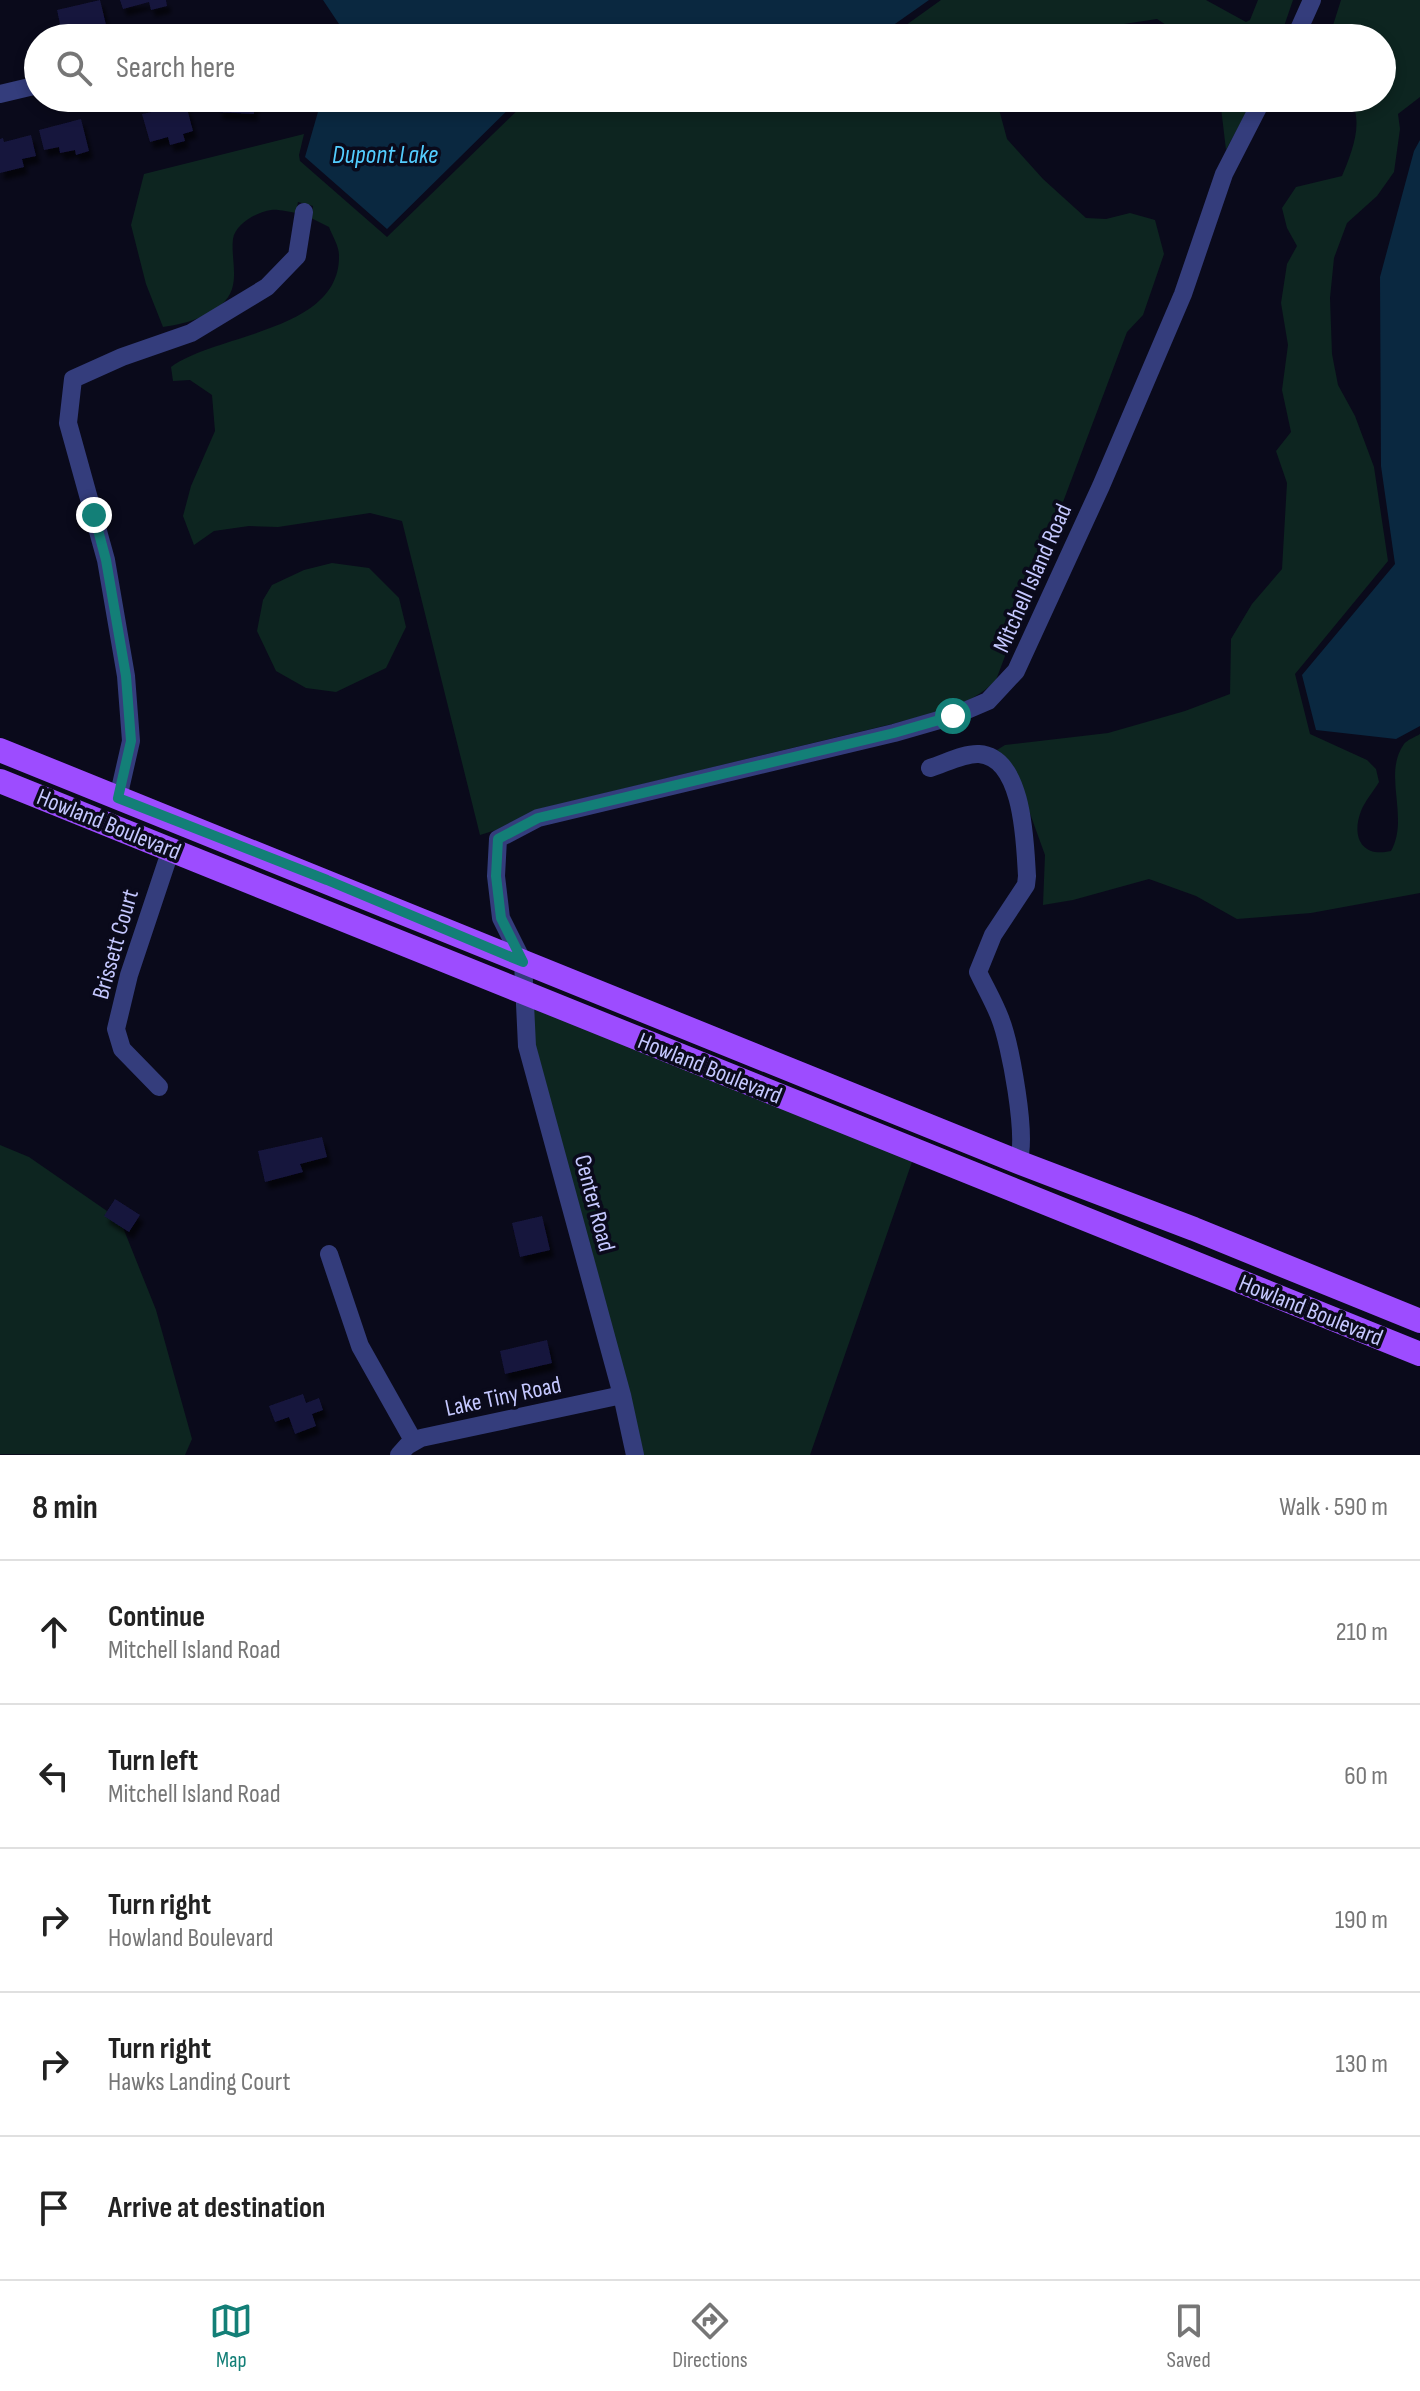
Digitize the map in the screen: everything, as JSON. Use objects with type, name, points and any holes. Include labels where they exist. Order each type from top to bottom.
[{"type":"main road","name":"Howland Boulevard","points":[[0,750],[1018,1162],[1420,1321]]},
{"type":"main road","name":"Howland Boulevard","points":[[0,781],[1414,1348]]},
{"type":"main road","points":[[1258,1288],[1297,1290],[1369,1317],[1395,1309]]},
{"type":"street","points":[[1301,24],[1312,0]]},
{"type":"street","points":[[0,94],[24,88]]},
{"type":"street","name":"Mitchell Island Road","points":[[523,962],[501,918],[496,876],[498,839],[538,818],[894,733],[953,716],[988,701],[1016,671],[1101,486],[1183,294],[1224,174],[1256,112]]},
{"type":"street","points":[[118,798],[131,741],[126,676],[106,560],[68,423],[73,379],[122,357],[191,333],[267,287],[297,256],[304,212]]},
{"type":"street","points":[[930,768],[980,754],[997,763],[1018,795],[1026,885],[997,927],[978,972],[1003,1027],[1021,1130],[1022,1153],[1018,1162]]},
{"type":"street","name":"Brissett Court","points":[[159,1087],[122,1049],[116,1029],[133,962],[171,849]]},
{"type":"street","name":"Center Road","points":[[523,962],[527,1046],[622,1395],[635,1455]]},
{"type":"street","points":[[329,1254],[360,1346],[414,1442]]},
{"type":"street","name":"Lake Tiny Road","points":[[399,1455],[414,1442],[469,1427],[622,1395]]},
{"type":"green space","points":[[941,0],[1206,0],[1246,22],[1250,20],[1258,0],[1293,0],[1285,24],[1165,24],[1157,19],[1124,24],[908,24]]},
{"type":"green space","points":[[1341,0],[1420,0],[1420,97],[1398,114],[1400,129],[1394,172],[1377,196],[1347,223],[1334,258],[1330,298],[1332,354],[1338,385],[1355,416],[1374,467],[1388,561],[1295,674],[1310,734],[1367,760],[1376,769],[1379,782],[1358,820],[1358,837],[1366,848],[1391,851],[1398,824],[1395,769],[1398,756],[1405,743],[1420,734],[1420,893],[1311,913],[1237,919],[1196,896],[1149,879],[1043,905],[1045,855],[1015,772],[997,750],[1005,745],[1108,733],[1185,711],[1230,694],[1231,639],[1252,604],[1282,569],[1287,483],[1276,451],[1291,432],[1282,390],[1288,345],[1281,303],[1287,264],[1297,246],[1287,228],[1282,208],[1296,187],[1342,176],[1353,147],[1355,112],[1396,112],[1396,24],[1333,24]]},
{"type":"green space","points":[[516,112],[1000,112],[1007,139],[1043,179],[1086,218],[1106,219],[1130,213],[1155,220],[1164,254],[1143,315],[1127,332],[996,680],[986,690],[961,704],[919,717],[535,810],[480,835],[402,521],[370,513],[278,527],[249,526],[214,531],[194,545],[183,516],[191,486],[215,431],[212,395],[190,380],[173,381],[171,367],[217,346],[273,327],[299,315],[320,300],[334,281],[339,255],[329,227],[311,218],[313,206],[298,202],[296,213],[274,210],[259,213],[238,228],[233,239],[233,283],[228,298],[203,316],[163,327],[146,284],[131,225],[144,174],[304,134],[300,161],[387,237]]},
{"type":"green space","points":[[1222,112],[1246,112],[1226,150]]},
{"type":"green space","points":[[332,563],[369,568],[399,598],[406,627],[386,668],[336,692],[306,688],[276,671],[257,631],[263,600],[272,585],[304,570]]},
{"type":"green space","points":[[533,1006],[913,1159],[810,1455],[643,1455],[535,1044]]},
{"type":"green space","points":[[0,1145],[29,1157],[120,1220],[156,1310],[192,1439],[185,1455],[0,1454]]},
{"type":"water","points":[[323,0],[929,0],[895,24],[339,24]]},
{"type":"water","name":"Dupont Lake","points":[[318,112],[506,112],[387,229],[305,157]]},
{"type":"water","points":[[1420,140],[1420,726],[1396,739],[1316,730],[1302,675],[1395,564],[1381,466],[1380,277],[1414,151]]},
{"type":"building","points":[[100,0],[106,24],[60,24],[57,10]]},
{"type":"building","points":[[120,0],[166,0],[167,6],[151,10],[149,2],[123,9]]},
{"type":"building","points":[[188,112],[193,131],[183,134],[185,141],[170,145],[168,137],[150,142],[142,114]]},
{"type":"building","points":[[81,119],[89,151],[76,155],[75,150],[60,153],[59,147],[44,150],[39,130]]},
{"type":"building","points":[[31,135],[36,156],[22,159],[24,167],[0,173],[0,139],[3,138],[4,142]]},
{"type":"building","points":[[322,1137],[327,1157],[300,1164],[303,1172],[265,1182],[258,1151]]},
{"type":"building","points":[[115,1199],[140,1215],[129,1232],[104,1216]]},
{"type":"building","points":[[542,1216],[550,1250],[520,1257],[512,1223]]},
{"type":"building","points":[[547,1340],[552,1363],[505,1374],[500,1351]]},
{"type":"building","points":[[303,1394],[306,1403],[319,1398],[323,1410],[312,1414],[316,1426],[295,1434],[289,1417],[275,1422],[269,1406]]},
{"type":"route","points":[[94,515],[106,560],[126,676],[131,741],[118,798],[327,880],[523,962],[501,918],[496,876],[498,839],[538,818],[894,733],[953,716]]}]
